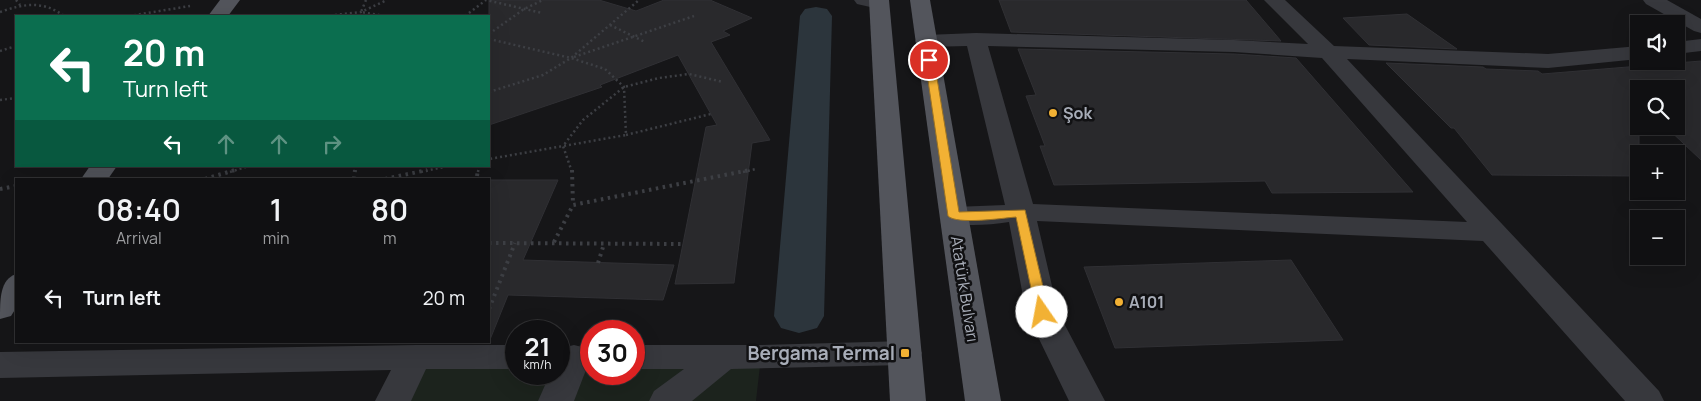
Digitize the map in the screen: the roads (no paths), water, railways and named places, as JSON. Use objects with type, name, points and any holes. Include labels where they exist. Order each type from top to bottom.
[{"type":"main road","points":[[219,15],[230,0]]},
{"type":"main road","name":"Atatürk Bulvarı","points":[[920,0],[983,401]]},
{"type":"main road","points":[[874,1],[908,401]]},
{"type":"main road","points":[[95,178],[103,167]]},
{"type":"main road","points":[[0,308],[15,286]]},
{"type":"street","points":[[1274,0],[1328,52],[1646,401]]},
{"type":"street","points":[[1653,0],[1701,27]]},
{"type":"street","points":[[976,39],[1021,212],[1042,312],[1087,401]]},
{"type":"street","points":[[926,41],[976,39],[1234,46],[1328,52],[1548,61],[1630,53]]},
{"type":"street","points":[[1685,47],[1701,46]]},
{"type":"street","points":[[954,216],[989,216],[1021,212],[1492,232]]},
{"type":"street","points":[[645,357],[904,353]]},
{"type":"street","points":[[393,401],[415,357]]},
{"type":"street","points":[[0,365],[505,357]]},
{"type":"street","points":[[556,401],[575,357]]},
{"type":"street","points":[[667,401],[724,357]]},
{"type":"waterway","points":[[799,316],[816,16]]},
{"type":"place","name":"Şok","points":[[1053,113]]},
{"type":"place","name":"A101","points":[[1119,302]]},
{"type":"place","name":"Bergama Termal","points":[[905,353]]}]
